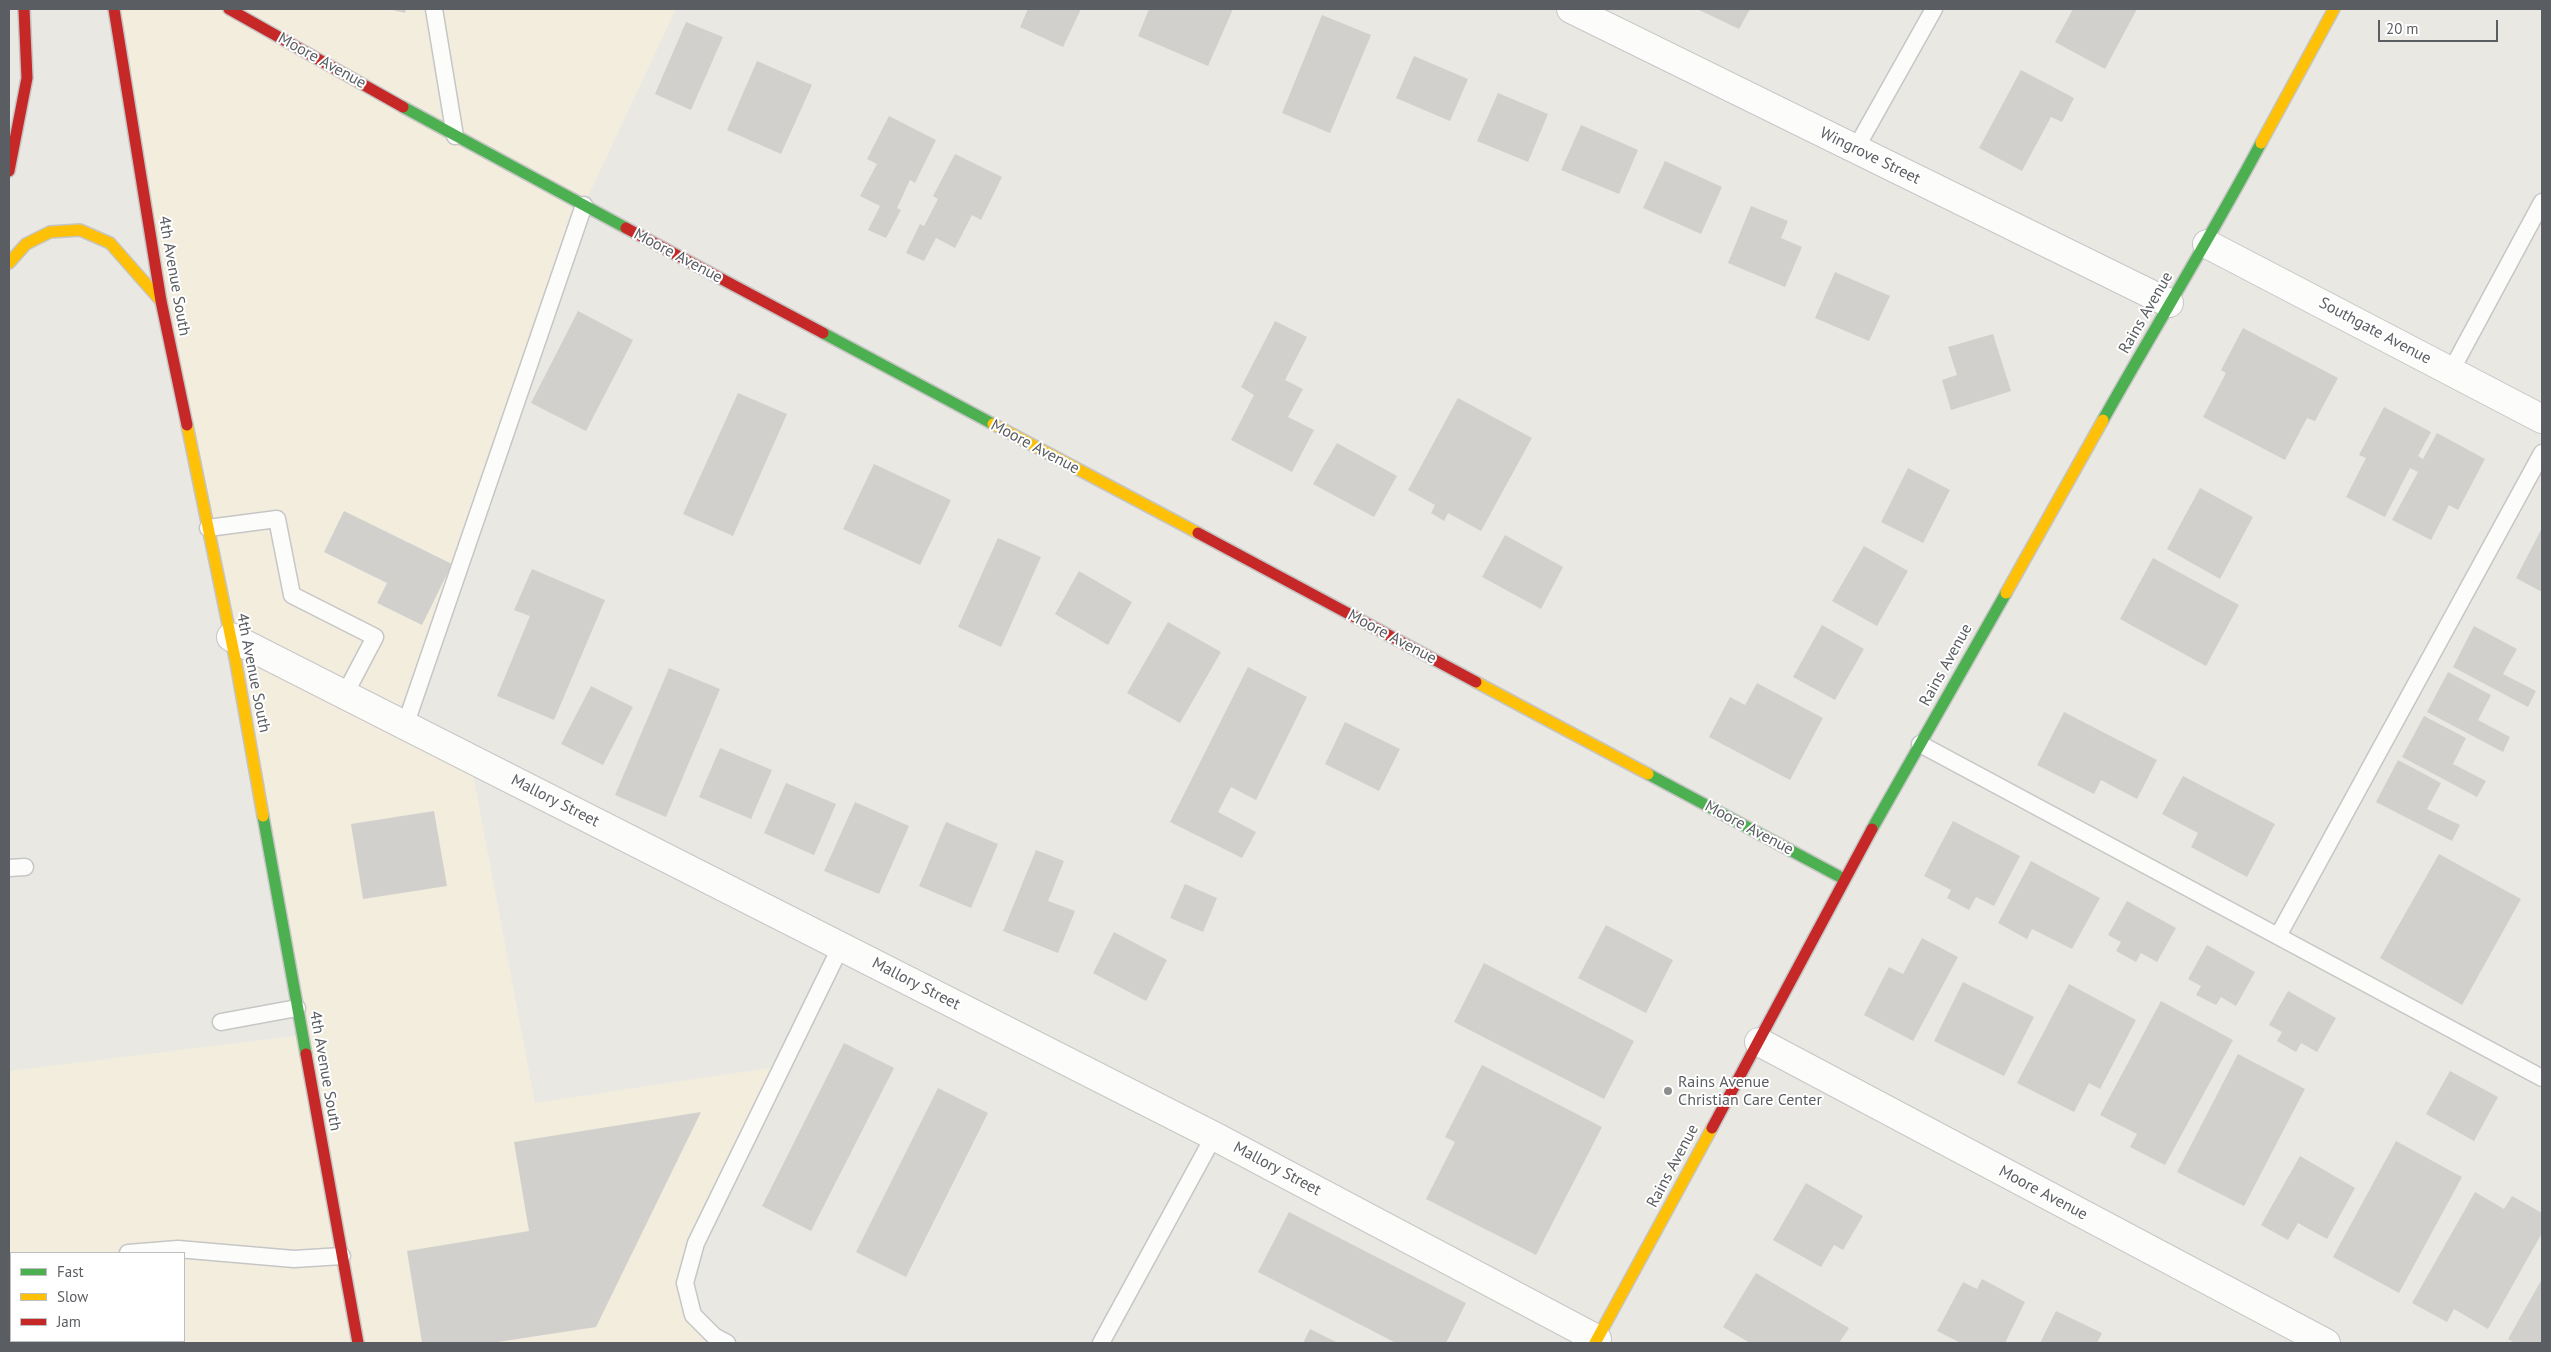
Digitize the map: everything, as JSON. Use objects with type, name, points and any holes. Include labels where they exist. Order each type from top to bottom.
[{"type":"street","points":[[9,171],[27,78],[24,9]]},
{"type":"street","name":"4th Avenue South","points":[[114,9],[161,301],[230,637],[358,1343]]},
{"type":"street","name":"Moore Avenue","points":[[229,9],[455,136],[1844,879]]},
{"type":"street","name":"Wingrove Street","points":[[1572,9],[2169,303]]},
{"type":"street","name":"Rains Avenue","points":[[1596,1341],[1759,1042],[1844,879],[2169,303],[2207,244],[2334,9]]},
{"type":"street","points":[[9,264],[26,244],[50,232],[80,230],[110,243],[161,301]]},
{"type":"street","name":"Southgate Avenue","points":[[2207,244],[2542,419]]},
{"type":"street","name":"Mallory Street","points":[[230,637],[1214,1136],[1596,1341]]},
{"type":"street","name":"Moore Avenue","points":[[1759,1042],[2326,1343]]},
{"type":"lane","points":[[434,9],[455,136]]},
{"type":"lane","points":[[1856,148],[1934,9]]},
{"type":"lane","points":[[2451,371],[2542,202]]},
{"type":"lane","points":[[405,726],[584,205]]},
{"type":"lane","points":[[2278,936],[2542,453]]},
{"type":"lane","points":[[208,528],[277,518],[292,595],[375,637],[345,694]]},
{"type":"lane","points":[[1920,744],[2542,1078]]},
{"type":"lane","points":[[727,1343],[714,1336],[693,1315],[686,1283],[696,1243],[841,946]]},
{"type":"lane","points":[[221,1022],[297,1008]]},
{"type":"lane","points":[[1101,1343],[1214,1136]]},
{"type":"lane","points":[[140,1252],[178,1249],[294,1260],[342,1256]]},
{"type":"shaded area","points":[[114,9],[676,9],[584,205],[405,725],[470,758],[535,1103],[782,1066],[686,1283],[693,1315],[727,1343],[9,1343],[9,1071],[302,1035]]},
{"type":"building","points":[[388,9],[406,9],[405,13]]},
{"type":"building","points":[[1028,9],[1081,9],[1063,47],[1020,27]]},
{"type":"building","points":[[1149,9],[1233,9],[1208,66],[1138,36]]},
{"type":"building","points":[[1697,9],[1750,9],[1739,29]]},
{"type":"building","points":[[2073,9],[2137,9],[2105,69],[2055,42]]},
{"type":"building","points":[[1322,15],[1371,35],[1330,133],[1282,113]]},
{"type":"building","points":[[686,22],[723,37],[691,110],[655,94]]},
{"type":"building","points":[[1414,56],[1468,79],[1450,121],[1396,98]]},
{"type":"building","points":[[757,61],[812,85],[781,154],[727,130]]},
{"type":"building","points":[[2021,70],[2074,98],[2062,122],[2051,117],[2022,171],[1979,148]]},
{"type":"building","points":[[1498,93],[1548,114],[1528,162],[1477,141]]},
{"type":"building","points":[[889,116],[936,140],[915,183],[910,180],[897,208],[901,210],[886,238],[868,230],[880,206],[860,196],[877,164],[867,159]]},
{"type":"building","points":[[1581,125],[1638,150],[1619,194],[1561,170]]},
{"type":"building","points":[[955,154],[1002,177],[981,220],[972,215],[955,248],[936,238],[924,261],[906,253],[920,224],[924,226],[938,199],[933,196]]},
{"type":"building","points":[[1665,161],[1722,187],[1701,234],[1643,208]]},
{"type":"building","points":[[1751,206],[1788,221],[1781,238],[1802,247],[1785,287],[1728,263]]},
{"type":"building","points":[[1835,272],[1890,296],[1869,341],[1815,318]]},
{"type":"building","points":[[578,311],[633,340],[586,431],[531,403]]},
{"type":"building","points":[[1275,321],[1307,337],[1285,380],[1303,389],[1288,417],[1314,430],[1292,472],[1231,440],[1254,395],[1241,387]]},
{"type":"building","points":[[2243,328],[2338,378],[2315,421],[2307,418],[2285,460],[2203,417],[2226,373],[2221,370]]},
{"type":"building","points":[[1993,334],[2011,391],[1951,410],[1942,380],[1957,375],[1948,347]]},
{"type":"building","points":[[738,393],[787,414],[733,536],[683,514]]},
{"type":"building","points":[[1458,398],[1532,438],[1481,531],[1448,513],[1444,521],[1431,513],[1435,505],[1408,490]]},
{"type":"building","points":[[2384,407],[2431,432],[2418,456],[2423,459],[2437,433],[2485,459],[2458,510],[2449,505],[2431,540],[2392,520],[2418,472],[2410,468],[2385,517],[2346,497],[2366,458],[2359,455]]},
{"type":"building","points":[[1337,443],[1397,476],[1374,517],[1313,484]]},
{"type":"building","points":[[874,464],[951,500],[920,565],[843,529]]},
{"type":"building","points":[[1908,468],[1950,490],[1923,543],[1881,522]]},
{"type":"building","points":[[2200,488],[2253,517],[2220,579],[2167,549]]},
{"type":"building","points":[[344,511],[452,564],[422,625],[377,603],[387,583],[324,552]]},
{"type":"building","points":[[2542,528],[2542,592],[2516,578]]},
{"type":"building","points":[[1505,535],[1563,567],[1541,609],[1482,577]]},
{"type":"building","points":[[998,538],[1041,557],[1001,647],[958,627]]},
{"type":"building","points":[[1864,546],[1908,571],[1877,626],[1832,601]]},
{"type":"building","points":[[2153,558],[2239,605],[2206,666],[2120,619]]},
{"type":"building","points":[[532,569],[605,600],[554,720],[497,696],[530,616],[514,610]]},
{"type":"building","points":[[1079,571],[1132,602],[1108,645],[1055,614]]},
{"type":"building","points":[[1168,622],[1221,652],[1180,723],[1127,693]]},
{"type":"building","points":[[1822,625],[1864,649],[1835,700],[1793,677]]},
{"type":"building","points":[[2474,626],[2517,649],[2503,674],[2536,691],[2528,707],[2453,667]]},
{"type":"building","points":[[1248,667],[1307,697],[1256,800],[1231,787],[1218,812],[1256,832],[1242,858],[1170,822]]},
{"type":"building","points":[[669,668],[720,689],[666,817],[615,795]]},
{"type":"building","points":[[2448,672],[2491,695],[2478,720],[2510,737],[2503,752],[2427,712]]},
{"type":"building","points":[[1757,683],[1823,718],[1790,780],[1709,737],[1730,697],[1745,705]]},
{"type":"building","points":[[591,686],[633,707],[603,765],[561,744]]},
{"type":"building","points":[[2064,712],[2157,760],[2137,799],[2101,780],[2094,794],[2037,765]]},
{"type":"building","points":[[2424,716],[2466,738],[2453,764],[2486,781],[2477,797],[2402,757]]},
{"type":"building","points":[[1345,722],[1400,749],[1379,791],[1325,764]]},
{"type":"building","points":[[720,748],[772,770],[751,819],[699,797]]},
{"type":"building","points":[[2398,760],[2441,783],[2427,809],[2460,825],[2452,841],[2376,802]]},
{"type":"building","points":[[2183,776],[2275,824],[2247,877],[2191,847],[2198,833],[2162,814]]},
{"type":"building","points":[[786,783],[836,804],[814,855],[764,833]]},
{"type":"building","points":[[855,802],[909,826],[879,894],[824,871]]},
{"type":"building","points":[[434,811],[447,886],[363,899],[351,824]]},
{"type":"building","points":[[1953,821],[2020,856],[1994,906],[1976,897],[1969,910],[1947,898],[1951,890],[1924,876]]},
{"type":"building","points":[[946,822],[998,844],[971,908],[919,886]]},
{"type":"building","points":[[1036,850],[1064,861],[1048,901],[1075,911],[1058,953],[1003,931]]},
{"type":"building","points":[[2439,854],[2521,899],[2462,1005],[2380,958]]},
{"type":"building","points":[[2031,861],[2100,898],[2072,949],[2032,929],[2027,939],[1998,923]]},
{"type":"building","points":[[1185,884],[1217,898],[1203,932],[1170,918]]},
{"type":"building","points":[[2127,901],[2176,928],[2157,962],[2141,953],[2136,962],[2116,951],[2121,942],[2108,935]]},
{"type":"building","points":[[1606,925],[1673,960],[1646,1013],[1578,978]]},
{"type":"building","points":[[1114,932],[1167,960],[1146,1001],[1093,973]]},
{"type":"building","points":[[1922,938],[1958,957],[1913,1041],[1864,1015],[1889,967],[1903,974]]},
{"type":"building","points":[[2207,945],[2255,972],[2236,1006],[2221,997],[2216,1005],[2196,995],[2201,986],[2188,979]]},
{"type":"building","points":[[1484,963],[1634,1041],[1604,1099],[1454,1022]]},
{"type":"building","points":[[1963,982],[2034,1017],[2004,1076],[1934,1041]]},
{"type":"building","points":[[2069,984],[2136,1020],[2100,1089],[2089,1083],[2074,1112],[2017,1083]]},
{"type":"building","points":[[2288,991],[2336,1018],[2317,1052],[2301,1043],[2296,1052],[2277,1041],[2282,1032],[2269,1025]]},
{"type":"building","points":[[2161,1001],[2233,1040],[2165,1165],[2130,1147],[2137,1134],[2100,1115]]},
{"type":"building","points":[[844,1043],[894,1068],[811,1231],[762,1206]]},
{"type":"building","points":[[2238,1054],[2305,1089],[2244,1206],[2177,1172]]},
{"type":"building","points":[[1482,1065],[1602,1127],[1536,1255],[1426,1199],[1455,1142],[1445,1137]]},
{"type":"building","points":[[2450,1071],[2498,1097],[2474,1141],[2426,1114]]},
{"type":"building","points":[[938,1088],[988,1113],[906,1277],[856,1252]]},
{"type":"building","points":[[701,1112],[596,1327],[491,1343],[422,1343],[407,1251],[529,1231],[514,1142]]},
{"type":"building","points":[[2396,1141],[2462,1177],[2399,1293],[2333,1257]]},
{"type":"building","points":[[2300,1156],[2355,1188],[2327,1239],[2298,1223],[2288,1240],[2261,1225]]},
{"type":"building","points":[[1806,1183],[1863,1216],[1843,1250],[1834,1245],[1821,1267],[1773,1240]]},
{"type":"building","points":[[2475,1192],[2504,1209],[2512,1196],[2542,1213],[2542,1233],[2488,1329],[2454,1309],[2447,1322],[2412,1303]]},
{"type":"building","points":[[1289,1212],[1466,1303],[1446,1343],[1396,1343],[1258,1272]]},
{"type":"building","points":[[1756,1273],[1849,1328],[1839,1343],[1750,1343],[1723,1327]]},
{"type":"building","points":[[1982,1279],[2025,1302],[2005,1343],[1961,1343],[1937,1331],[1963,1282],[1977,1289]]},
{"type":"building","points":[[2542,1279],[2542,1343],[2515,1343],[2508,1339]]},
{"type":"building","points":[[2056,1311],[2102,1333],[2097,1343],[2040,1343]]},
{"type":"building","points":[[1310,1329],[1338,1343],[1303,1343]]},
{"type":"traffic: fast","points":[[403,107],[626,228]]},
{"type":"traffic: fast","points":[[2103,420],[2223,213],[2261,143]]},
{"type":"traffic: fast","points":[[823,333],[993,424]]},
{"type":"traffic: fast","points":[[1872,829],[2006,593]]},
{"type":"traffic: fast","points":[[1648,774],[1844,879]]},
{"type":"traffic: fast","points":[[263,816],[306,1054]]},
{"type":"traffic: slow","points":[[2261,143],[2334,9]]},
{"type":"traffic: slow","points":[[9,263],[26,244],[50,232],[80,230],[110,243],[161,301]]},
{"type":"traffic: slow","points":[[2006,593],[2103,420]]},
{"type":"traffic: slow","points":[[993,424],[1198,533]]},
{"type":"traffic: slow","points":[[187,425],[236,663],[263,816]]},
{"type":"traffic: slow","points":[[1476,682],[1648,774]]},
{"type":"traffic: slow","points":[[1595,1343],[1712,1128]]},
{"type":"traffic: jam","points":[[9,171],[27,78],[24,9]]},
{"type":"traffic: jam","points":[[114,9],[161,301],[187,425]]},
{"type":"traffic: jam","points":[[229,9],[403,107]]},
{"type":"traffic: jam","points":[[626,228],[823,333]]},
{"type":"traffic: jam","points":[[1198,533],[1476,682]]},
{"type":"traffic: jam","points":[[1712,1128],[1872,829]]},
{"type":"traffic: jam","points":[[306,1054],[358,1343]]},
{"type":"place","name":"Rains Avenue Christian Care Center","points":[[1668,1091]]}]
